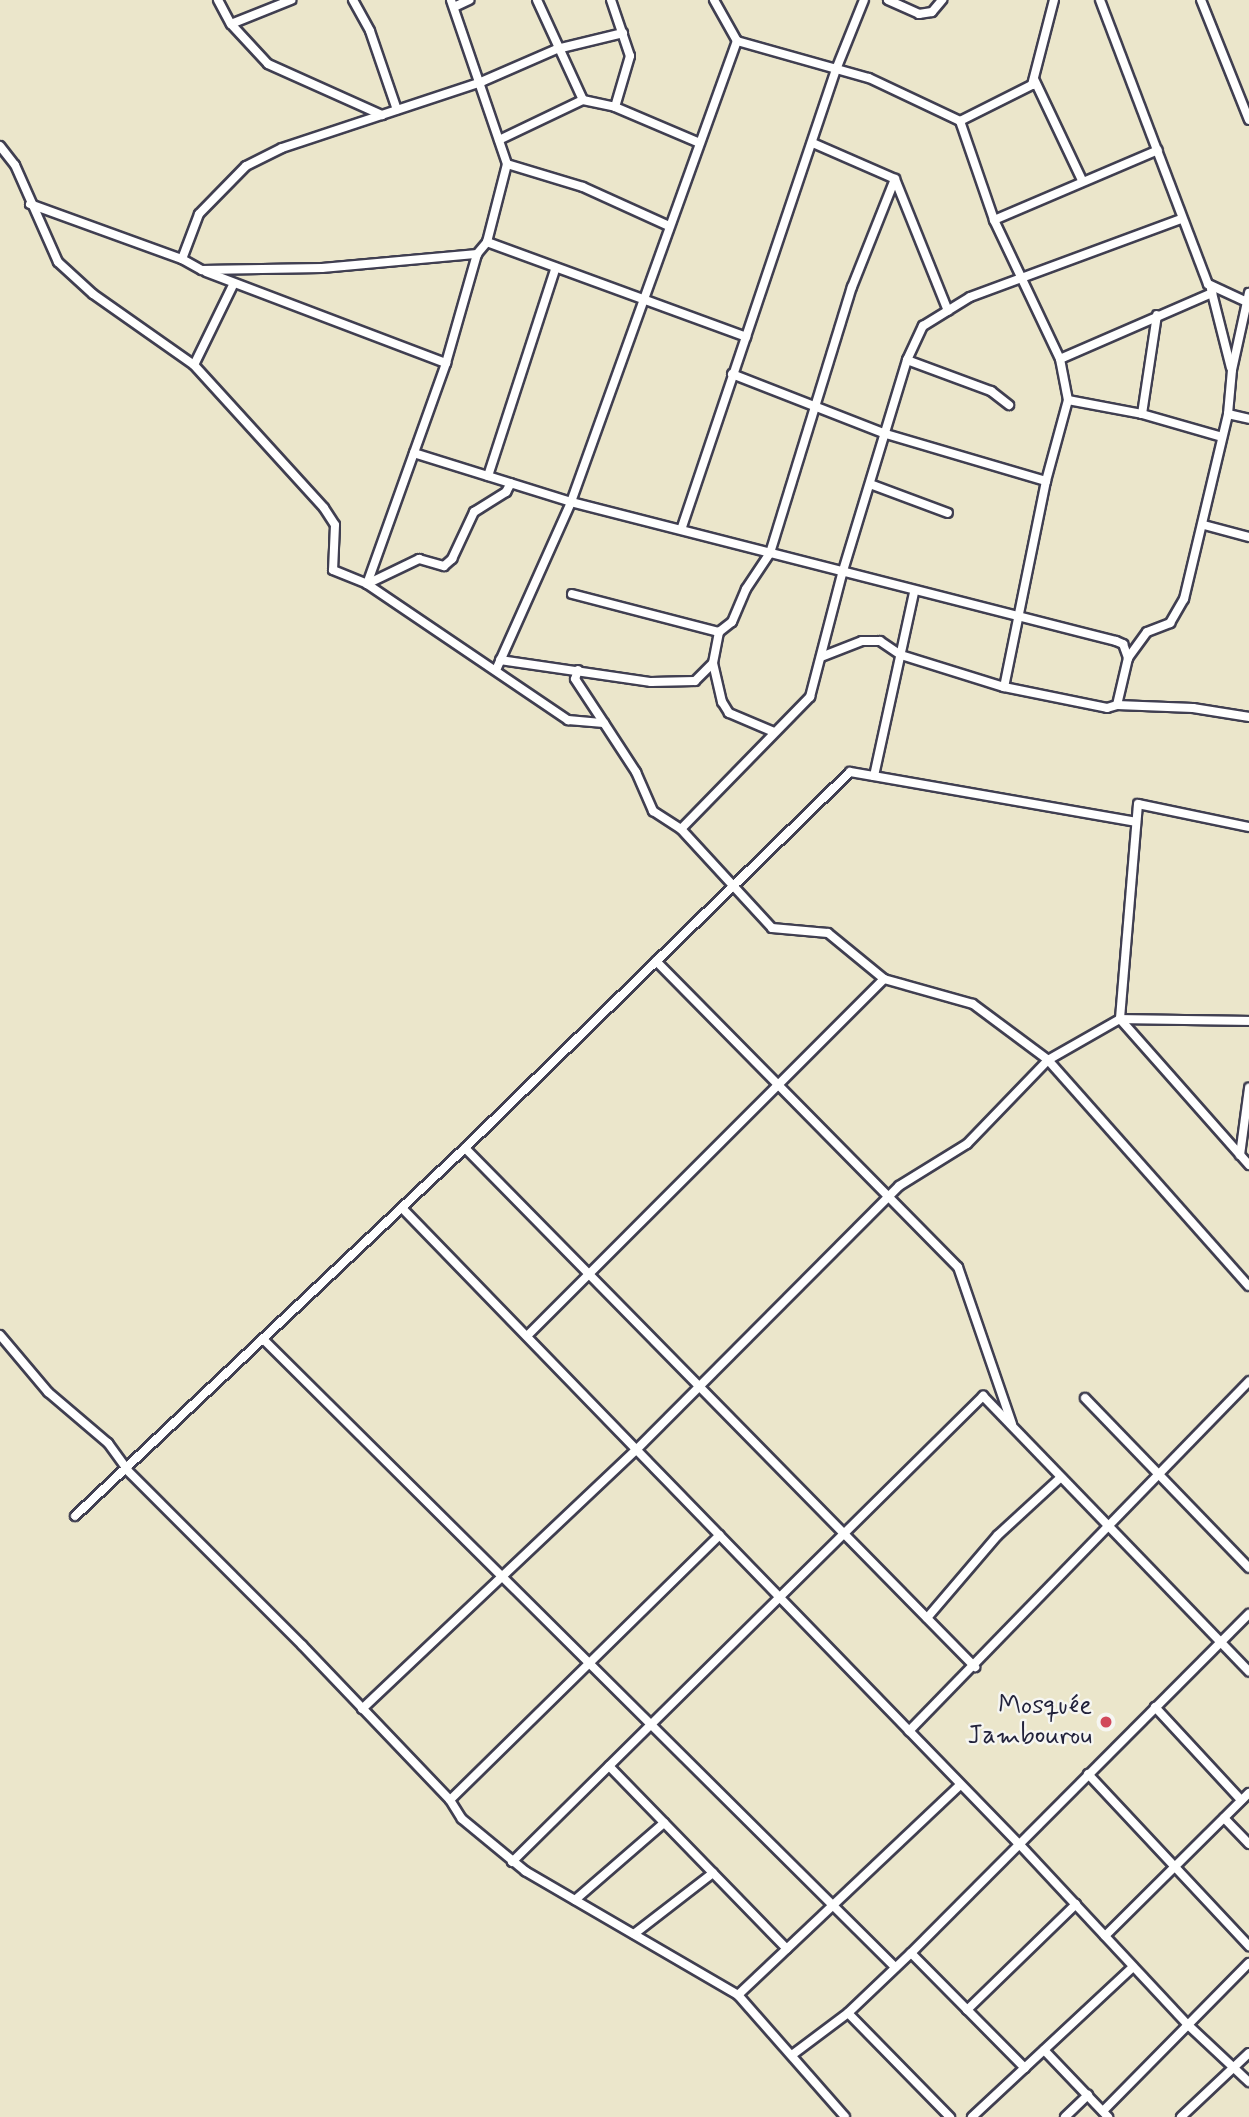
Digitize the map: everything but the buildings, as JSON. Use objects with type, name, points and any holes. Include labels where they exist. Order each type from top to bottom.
[{"type":"street","points":[[218,0],[231,24],[268,64],[383,116]]},
{"type":"street","points":[[231,24],[290,0]]},
{"type":"street","points":[[353,0],[370,31],[397,110]]},
{"type":"street","points":[[368,584],[446,363],[477,254],[487,243],[507,164],[452,4],[469,0]]},
{"type":"street","points":[[537,0],[556,49],[583,100]]},
{"type":"street","points":[[611,0],[630,57],[615,107]]},
{"type":"street","points":[[714,0],[737,41],[837,67],[960,121],[994,220],[1025,280],[1060,359],[1068,400],[1046,481],[1004,687]]},
{"type":"street","points":[[682,527],[732,374],[814,144],[837,67],[864,0]]},
{"type":"street","points":[[888,0],[919,14],[932,12],[942,0]]},
{"type":"street","points":[[960,121],[1032,85],[1054,0]]},
{"type":"street","points":[[1100,0],[1158,150],[1181,219],[1212,293],[1232,370]]},
{"type":"street","points":[[1201,0],[1249,120]]},
{"type":"street","points":[[182,259],[199,214],[246,166],[282,148],[481,82],[556,49],[623,33]]},
{"type":"street","points":[[496,670],[571,502],[646,301],[669,226],[737,41]]},
{"type":"street","points":[[1034,79],[1082,180]]},
{"type":"street","points":[[499,139],[583,100],[615,107],[700,143]]},
{"type":"street","points":[[814,144],[895,179],[948,310]]},
{"type":"street","points":[[0,146],[15,164],[30,204],[58,262],[93,294],[194,365],[324,508],[335,525],[333,570],[368,584],[568,720],[604,723]]},
{"type":"street","points":[[994,220],[1082,180],[1158,150]]},
{"type":"street","points":[[507,164],[583,187],[669,226]]},
{"type":"street","points":[[774,732],[729,713],[713,663],[719,632],[732,622],[746,589],[770,553],[852,287],[895,179]]},
{"type":"street","points":[[30,204],[182,259],[233,285],[446,363]]},
{"type":"street","points":[[681,829],[810,697],[842,574],[907,360],[923,326],[970,297],[1025,280],[1181,219]]},
{"type":"street","points":[[487,243],[555,270],[746,337]]},
{"type":"street","points":[[202,271],[322,268],[477,254]]},
{"type":"street","points":[[488,476],[555,270]]},
{"type":"street","points":[[1117,705],[1128,657],[1142,637],[1167,625],[1185,599],[1228,414],[1232,370],[1248,299],[1208,284]]},
{"type":"street","points":[[194,365],[233,285]]},
{"type":"street","points":[[1060,359],[1212,293]]},
{"type":"street","points":[[1142,414],[1157,315]]},
{"type":"street","points":[[907,360],[991,391],[1009,405]]},
{"type":"street","points":[[732,374],[886,433],[1046,481]]},
{"type":"street","points":[[1068,400],[1142,414],[1222,437]]},
{"type":"street","points":[[1228,414],[1249,419]]},
{"type":"street","points":[[414,453],[571,502],[682,527],[842,574],[1116,641],[1123,644],[1128,657]]},
{"type":"street","points":[[368,584],[419,559],[444,566],[452,559],[474,512],[506,492],[511,483]]},
{"type":"street","points":[[870,484],[948,513]]},
{"type":"street","points":[[1204,525],[1249,537]]},
{"type":"street","points":[[874,776],[915,592]]},
{"type":"street","points":[[572,594],[719,632]]},
{"type":"street","points":[[821,657],[862,640],[880,641],[901,655],[1004,687],[1107,708],[1117,705],[1193,708],[1249,717]]},
{"type":"street","points":[[500,660],[651,682],[695,681],[713,663]]},
{"type":"street","points":[[578,670],[575,679],[636,772],[653,811],[681,829],[772,928],[828,933],[884,979],[973,1004],[1048,1060],[1249,1286]]},
{"type":"street","points":[[75,1516],[128,1471],[465,1148],[850,772],[1136,822]]},
{"type":"street","points":[[1249,827],[1139,804],[1120,1019],[1249,1165]]},
{"type":"street","points":[[656,961],[958,1267],[1013,1427]]},
{"type":"street","points":[[527,1336],[884,979]]},
{"type":"street","points":[[362,1709],[637,1449],[888,1197],[967,1144],[1048,1060],[1120,1019],[1249,1021]]},
{"type":"street","points":[[1241,1155],[1249,1088]]},
{"type":"street","points":[[465,1148],[975,1667]]},
{"type":"street","points":[[402,1208],[1021,1846],[1187,2024],[1249,2082]]},
{"type":"street","points":[[0,1335],[48,1392],[108,1443],[128,1471],[450,1800],[462,1819],[512,1862],[738,1995],[845,2117]]},
{"type":"street","points":[[264,1340],[895,1967]]},
{"type":"street","points":[[909,1731],[975,1667],[1249,1381]]},
{"type":"street","points":[[512,1862],[983,1396],[1059,1479],[1249,1671]]},
{"type":"street","points":[[1084,1398],[1249,1568]]},
{"type":"street","points":[[927,1618],[998,1535],[1059,1479]]},
{"type":"street","points":[[450,1800],[720,1535]]},
{"type":"street","points":[[792,2055],[848,2013],[911,1953],[1021,1846],[1219,1640],[1249,1614]]},
{"type":"street","points":[[1155,1707],[1241,1800]]},
{"type":"street","points":[[609,1766],[786,1949]]},
{"type":"street","points":[[1088,1774],[1249,1946]]},
{"type":"street","points":[[738,1995],[960,1785]]},
{"type":"street","points":[[1105,1936],[1249,1793]]},
{"type":"street","points":[[1224,1818],[1249,1844]]},
{"type":"street","points":[[575,1900],[664,1823]]},
{"type":"street","points":[[634,1934],[713,1874]]},
{"type":"street","points":[[967,2010],[1076,1905]]},
{"type":"street","points":[[911,1953],[1025,2068]]},
{"type":"street","points":[[1044,2050],[1105,2114],[1187,2024],[1249,1964]]},
{"type":"street","points":[[972,2117],[1133,1966]]},
{"type":"street","points":[[848,2013],[950,2117]]},
{"type":"street","points":[[1181,2117],[1249,2053]]},
{"type":"street","points":[[1065,2117],[1088,2095]]},
{"type":"place","name":"Mosquée Jambourou","points":[[1106,1722]]}]
